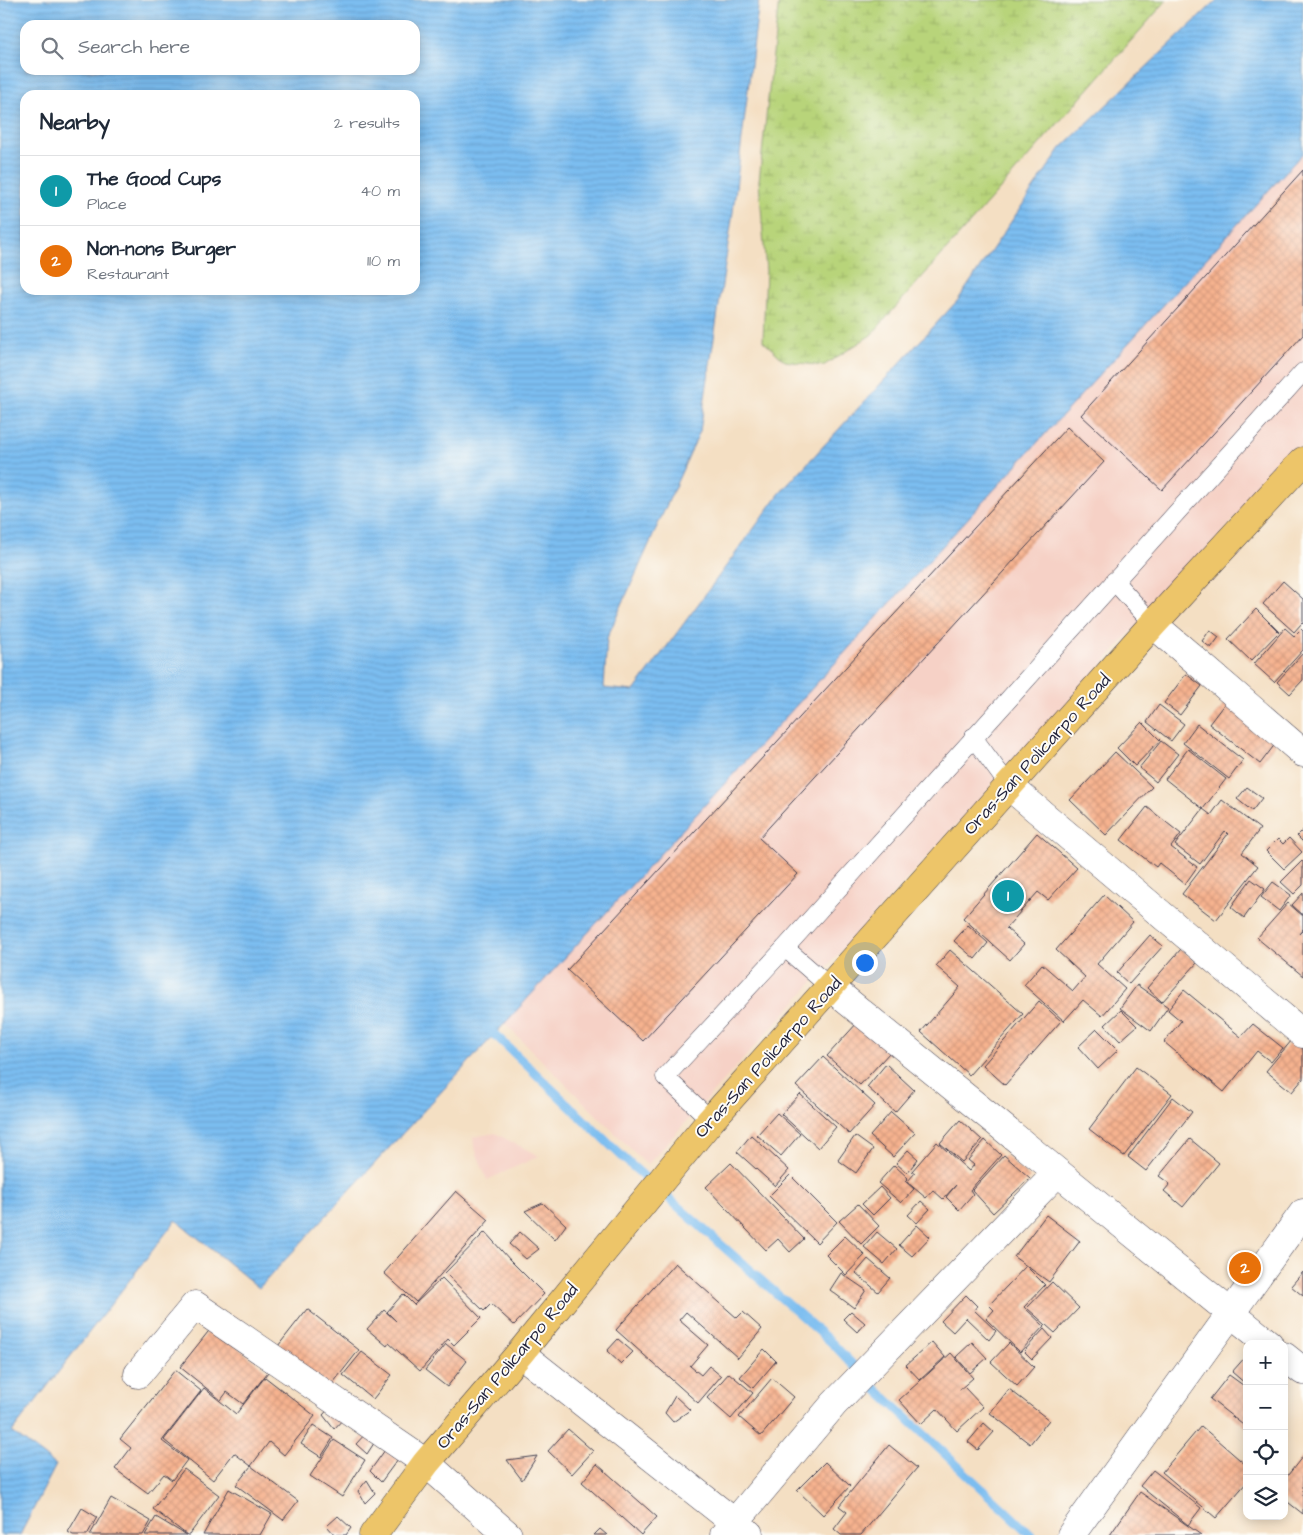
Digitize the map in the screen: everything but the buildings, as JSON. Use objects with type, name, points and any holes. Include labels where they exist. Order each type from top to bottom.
[{"type":"main road","name":"Oras-San Policarpo Road","points":[[373,1535],[426,1463],[520,1353],[711,1120],[1153,624],[1303,461]]},
{"type":"street","points":[[1153,624],[1303,752]]},
{"type":"street","points":[[1009,786],[1303,1034]]},
{"type":"street","points":[[830,987],[1264,1340]]},
{"type":"street","points":[[520,1353],[737,1531],[834,1404],[1057,1173]]},
{"type":"street","points":[[1071,1535],[1303,1213]]},
{"type":"street","points":[[138,1374],[195,1305],[426,1463],[508,1535]]},
{"type":"street","points":[[1288,1359],[1303,1372]]},
{"type":"lane","points":[[711,1120],[666,1077],[785,948],[1114,581],[1300,382]]},
{"type":"lane","points":[[1114,581],[1153,624]]},
{"type":"lane","points":[[973,737],[1009,786]]},
{"type":"lane","points":[[785,948],[830,987]]},
{"type":"shaded area","points":[[1303,153],[1303,443],[647,1165],[504,1023]]},
{"type":"shaded area","points":[[495,1133],[539,1156],[487,1180],[474,1146],[473,1137]]},
{"type":"green space","points":[[779,0],[1167,0],[871,335],[823,366],[785,361],[763,341],[766,271],[759,181]]},
{"type":"water","points":[[0,0],[759,0],[733,212],[700,431],[607,638],[604,688],[634,691],[780,493],[958,300],[1061,148],[1217,0],[1303,0],[1303,153],[495,1034],[259,1288],[176,1220],[12,1432],[56,1465],[20,1535],[0,1535]]},
{"type":"waterway","points":[[487,1027],[630,1164],[832,1343],[877,1390],[1031,1535]]},
{"type":"place","name":"The Good Cups","points":[[1008,896]]},
{"type":"place","name":"Non-nons Burger","points":[[1245,1268]]}]
